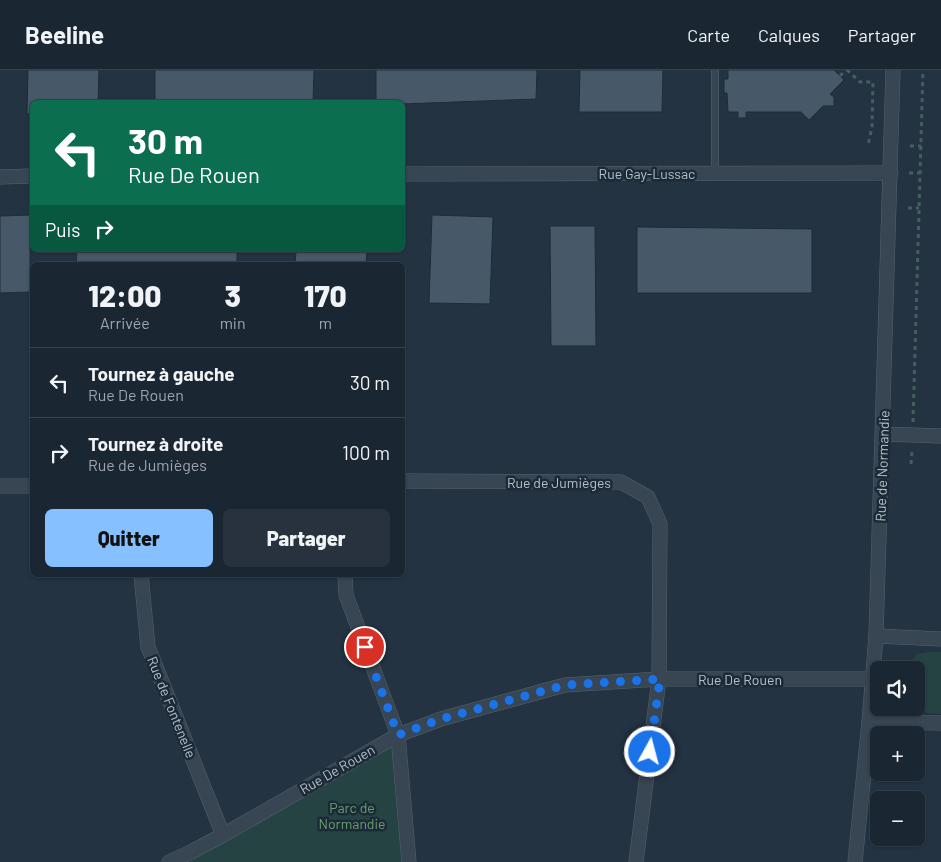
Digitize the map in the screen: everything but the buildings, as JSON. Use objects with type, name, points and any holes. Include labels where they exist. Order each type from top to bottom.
[{"type":"street","name":"Rue de Normandie","points":[[874,661],[883,434],[893,70]]},
{"type":"street","name":"Rue Gay-Lussac","points":[[405,174],[891,173]]},
{"type":"street","points":[[0,177],[30,176]]},
{"type":"street","points":[[883,434],[941,436]]},
{"type":"street","name":"Rue de Jumièges","points":[[405,481],[621,482],[648,497],[660,524],[660,679],[636,862]]},
{"type":"street","points":[[0,486],[30,486]]},
{"type":"street","name":"Rue de Fontenelle","points":[[141,577],[148,647],[223,835]]},
{"type":"street","points":[[345,577],[346,595],[398,735],[409,862]]},
{"type":"street","points":[[876,636],[941,639]]},
{"type":"street","name":"Rue De Rouen","points":[[169,862],[223,835],[398,735],[441,719],[565,685],[660,679],[870,680]]},
{"type":"street","name":"Rue de Normandie","points":[[854,862],[870,708]]},
{"type":"street","points":[[869,722],[941,723]]},
{"type":"lane","points":[[715,70],[715,172]]},
{"type":"path","points":[[840,76],[846,70],[860,82],[873,82],[872,127],[868,145]]},
{"type":"path","points":[[913,405],[923,70]]},
{"type":"path","points":[[910,146],[921,146]]},
{"type":"path","points":[[909,173],[920,173]]},
{"type":"path","points":[[908,208],[919,208]]},
{"type":"green space","points":[[941,652],[941,714],[925,712],[925,661],[911,661],[917,654]]},
{"type":"green space","name":"Parc de Normandie","points":[[398,735],[401,862],[169,862]]},
{"type":"route","points":[[365,647],[398,735],[441,719],[565,685],[660,679],[650,752]]}]
